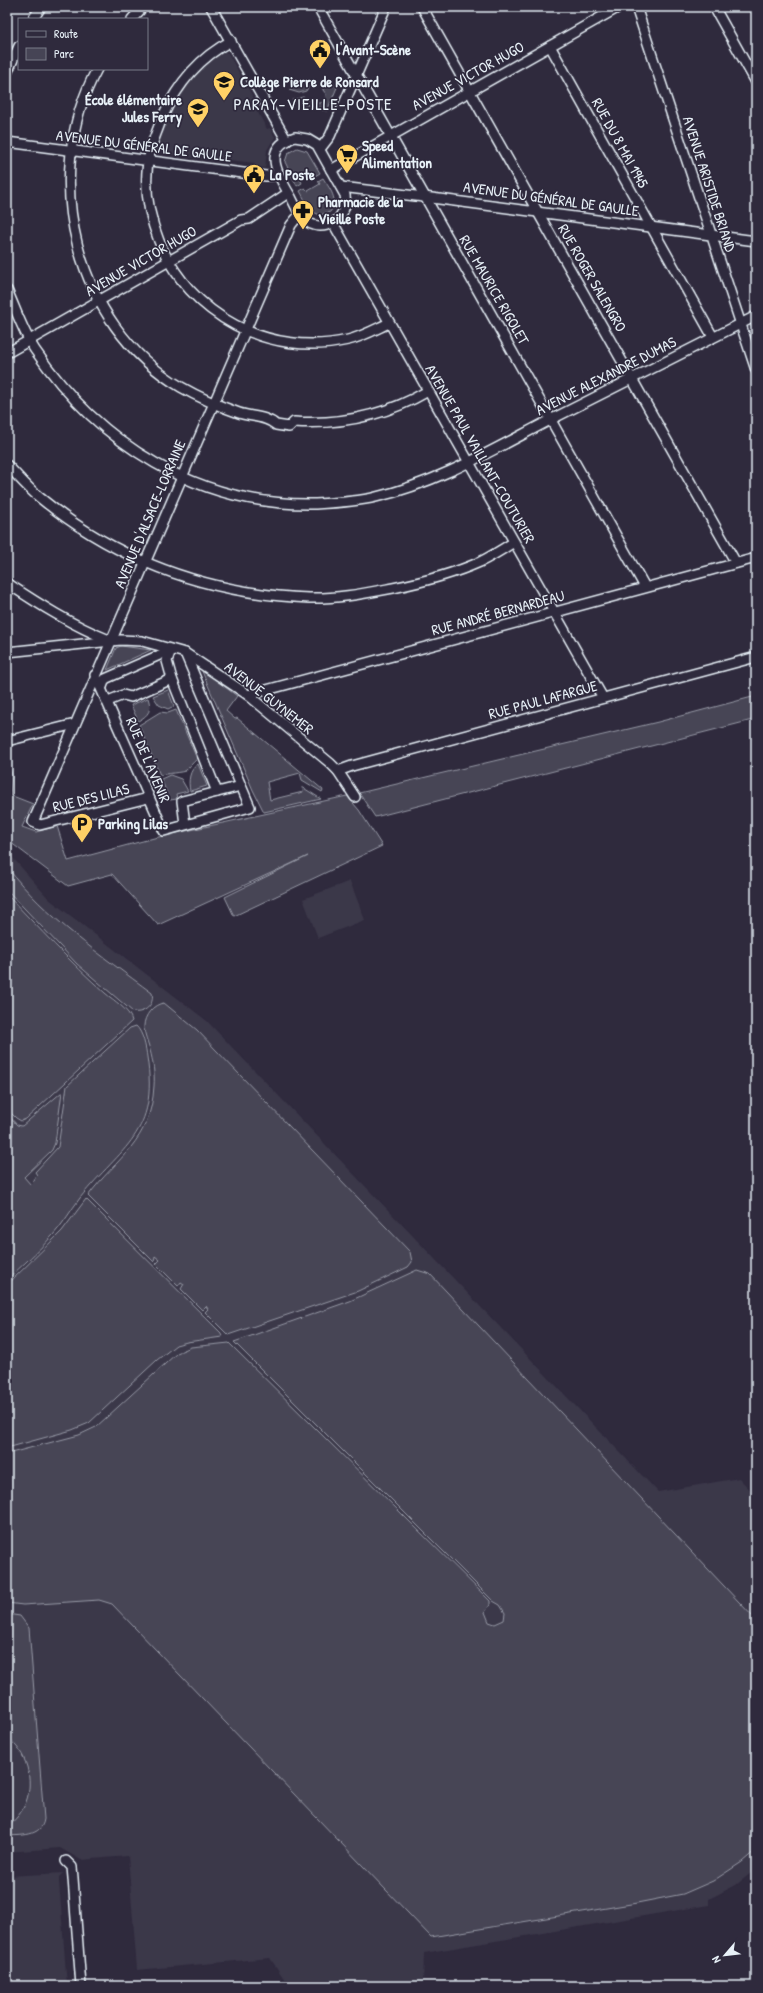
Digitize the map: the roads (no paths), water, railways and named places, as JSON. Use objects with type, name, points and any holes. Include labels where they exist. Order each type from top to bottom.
[{"type":"street","points":[[34,18],[41,7]]},
{"type":"street","points":[[133,18],[143,7]]},
{"type":"street","points":[[211,7],[287,141]]},
{"type":"street","name":"RUE MAURICE RIGOLET","points":[[318,7],[645,587]]},
{"type":"street","points":[[320,149],[330,136],[386,7]]},
{"type":"street","name":"RUE ROGER SALENGRO","points":[[422,7],[633,378],[736,563]]},
{"type":"street","name":"AVENUE VICTOR HUGO","points":[[331,170],[619,7]]},
{"type":"street","name":"AVENUE ARISTIDE BRIAND","points":[[636,7],[756,370]]},
{"type":"street","points":[[714,7],[756,82]]},
{"type":"street","points":[[230,41],[220,46],[197,65],[180,83],[172,97],[154,138],[149,161],[147,190],[149,208],[154,229],[169,262],[187,288],[211,311],[245,331],[275,340],[297,344],[324,344],[349,340],[389,323]]},
{"type":"street","name":"RUE DU 8 MAI 1945","points":[[550,46],[650,226],[714,337]]},
{"type":"street","points":[[7,73],[18,48]]},
{"type":"street","points":[[97,70],[80,108],[71,150],[68,175],[72,225],[82,260],[100,300],[121,333],[144,359],[180,387],[214,403],[241,414],[270,420],[276,425],[290,427],[294,422],[339,422],[371,416],[404,405],[428,391]]},
{"type":"street","points":[[295,137],[314,142],[320,149],[346,198],[345,207],[338,219],[327,225],[314,225],[307,222],[300,214],[278,175],[275,162],[276,153],[282,144],[295,137]]},
{"type":"street","name":"AVENUE DU GÉNÉRAL DE GAULLE","points":[[7,142],[266,176],[278,175]]},
{"type":"street","name":"AVENUE DU GÉNÉRAL DE GAULLE","points":[[341,187],[424,196],[756,240]]},
{"type":"street","name":"AVENUE VICTOR HUGO","points":[[7,353],[169,262],[240,220],[249,219],[288,193]]},
{"type":"street","name":"AVENUE D'ALSACE-LORRAINE","points":[[40,825],[34,822],[110,640],[291,226],[300,214]]},
{"type":"street","name":"AVENUE PAUL VAILLANT-COUTURIER","points":[[333,223],[602,698]]},
{"type":"street","name":"AVENUE ALEXANDRE DUMAS","points":[[7,290],[30,340],[46,365],[71,396],[97,423],[126,446],[182,477],[237,497],[289,504],[332,503],[382,496],[417,485],[468,462],[756,316]]},
{"type":"street","points":[[7,466],[39,497],[85,531],[145,562],[200,582],[251,593],[310,598],[364,594],[422,582],[479,562],[514,542]]},
{"type":"street","name":"RUE ANDRÉ BERNARDEAU","points":[[248,695],[756,558]]},
{"type":"street","points":[[7,583],[54,614],[79,628],[110,640]]},
{"type":"street","name":"AVENUE GUYNEMER","points":[[7,652],[110,640],[142,641],[185,653],[248,695],[338,771],[355,797]]},
{"type":"street","points":[[171,650],[167,661],[172,680],[217,792]]},
{"type":"street","points":[[102,687],[105,679],[171,650]]},
{"type":"street","name":"RUE DE L'AVENIR","points":[[96,675],[148,798],[164,831],[250,807],[185,653]]},
{"type":"street","name":"RUE PAUL LAFARGUE","points":[[338,771],[756,657]]},
{"type":"street","name":"RUE DE L'AVENIR","points":[[108,701],[124,695],[131,697],[172,680]]},
{"type":"street","points":[[7,741],[75,724]]},
{"type":"street","name":"RUE DE L'AVENIR","points":[[185,824],[182,801],[241,786]]},
{"type":"street","name":"RUE DES LILAS","points":[[40,825],[148,798]]},
{"type":"street","points":[[66,1861],[72,1867],[82,1986]]},
{"type":"place","name":"l'Avant-Scène","points":[[320,70]]},
{"type":"place","name":"Collège Pierre de Ronsard","points":[[224,102]]},
{"type":"place","name":"École élémentaire Jules Ferry","points":[[198,128]]},
{"type":"place","name":"Speed Alimentation","points":[[347,174]]},
{"type":"place","name":"La Poste","points":[[254,194]]},
{"type":"place","name":"Pharmacie de la Vieille Poste","points":[[303,230]]},
{"type":"place","name":"Parking Lilas","points":[[82,844]]},
{"type":"district","name":"PARAY-VIEILLE-POSTE","points":[[313,104]]}]
